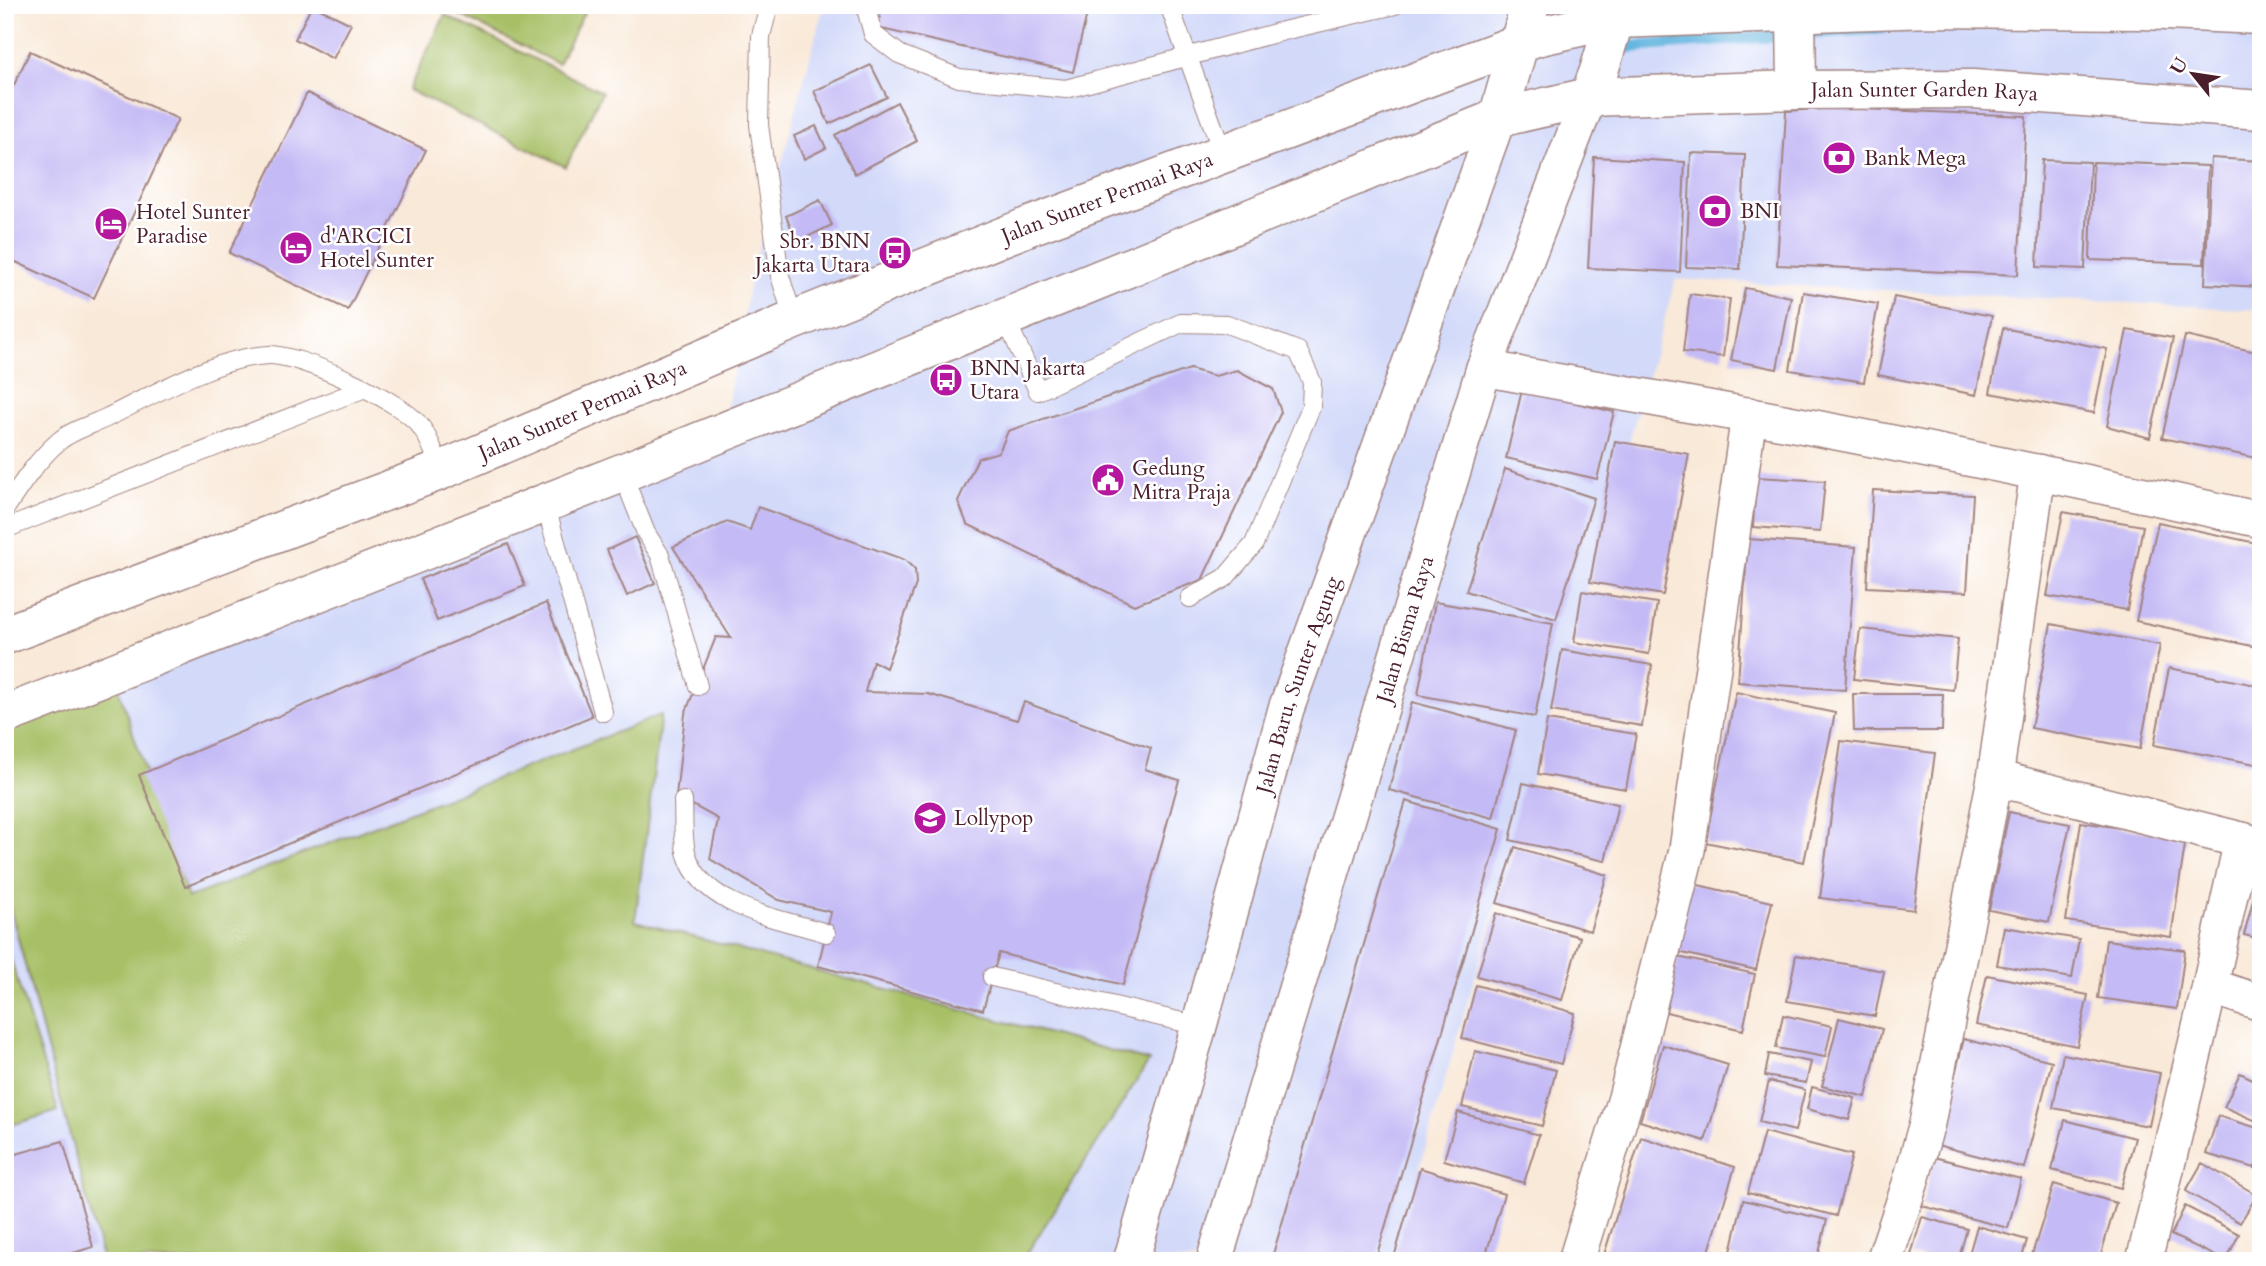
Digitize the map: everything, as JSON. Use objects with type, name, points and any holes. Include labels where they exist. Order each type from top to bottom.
[{"type":"street","points":[[1498,118],[1530,5]]},
{"type":"street","name":"Jalan Sunter Permai Raya","points":[[5,635],[442,470],[794,320],[1027,227],[1535,37],[1617,12],[1796,19],[1931,6],[2144,7],[2261,15]]},
{"type":"street","name":"Jalan Bisma Raya","points":[[1214,1261],[1484,368],[1589,97],[1617,12]]},
{"type":"street","points":[[1796,19],[1797,77]]},
{"type":"street","name":"Jalan Sunter Garden Raya","points":[[1589,97],[1797,77],[2261,110]]},
{"type":"street","points":[[5,715],[622,473],[1498,118],[1589,97]]},
{"type":"street","name":"Jalan Baru, Sunter Agung","points":[[1131,1261],[1286,709],[1498,118]]},
{"type":"street","points":[[1484,368],[1749,415],[2038,471],[2261,520]]},
{"type":"street","points":[[1576,1261],[1626,1098],[1687,850],[1749,415]]},
{"type":"street","points":[[1884,1261],[1927,1123],[1994,778],[2038,471]]},
{"type":"street","points":[[1994,778],[2251,843],[2210,986],[2144,1261]]},
{"type":"street","points":[[2210,986],[2261,1003]]},
{"type":"lane","points":[[769,5],[761,36],[759,125],[780,276],[794,320]]},
{"type":"lane","points":[[868,5],[867,12],[873,33],[899,54],[959,78],[1066,89],[1283,30],[1395,5]]},
{"type":"lane","points":[[1169,5],[1223,154]]},
{"type":"lane","points":[[1005,317],[1038,391],[1181,323],[1227,324],[1297,351],[1312,382],[1311,407],[1254,544],[1225,579],[1189,598]]},
{"type":"lane","points":[[5,509],[21,484],[59,440],[195,375],[244,357],[272,355],[299,361],[365,388],[402,409],[421,426],[442,470]]},
{"type":"lane","points":[[5,528],[365,388]]},
{"type":"lane","points":[[622,473],[646,533],[660,555],[698,686]]},
{"type":"lane","points":[[545,503],[603,712]]},
{"type":"lane","points":[[683,801],[686,854],[703,884],[730,903],[826,933]]},
{"type":"lane","points":[[992,976],[1199,1026]]},
{"type":"shaded area","points":[[824,5],[1986,5],[2261,15],[2261,310],[1676,279],[1393,1261],[5,1261],[5,715],[722,433],[751,277]]},
{"type":"green space","points":[[440,5],[588,5],[558,64]]},
{"type":"green space","points":[[445,15],[602,92],[566,167],[408,90]]},
{"type":"green space","points":[[113,673],[188,898],[661,715],[635,921],[1149,1061],[1022,1261],[103,1261],[5,889],[5,715]]},
{"type":"green space","points":[[5,941],[58,1111],[5,1127]]},
{"type":"building","points":[[312,5],[351,24],[333,59],[295,39]]},
{"type":"building","points":[[883,5],[1089,5],[1073,72],[877,28]]},
{"type":"building","points":[[30,51],[178,119],[94,298],[5,257],[5,104]]},
{"type":"building","points":[[871,65],[887,97],[829,124],[814,91]]},
{"type":"building","points":[[307,93],[426,150],[348,310],[229,253]]},
{"type":"building","points":[[897,102],[917,141],[855,174],[835,135]]},
{"type":"building","points":[[1837,108],[2026,116],[2018,275],[1777,265],[1786,111]]},
{"type":"building","points":[[816,126],[826,148],[804,159],[794,136]]},
{"type":"building","name":"BNI","points":[[1691,153],[1745,155],[1740,269],[1686,267]]},
{"type":"building","points":[[1594,157],[1685,162],[1680,272],[1588,268]]},
{"type":"building","points":[[2211,158],[2261,161],[2261,287],[2205,284]]},
{"type":"building","points":[[2042,160],[2090,162],[2085,269],[2037,267]]},
{"type":"building","points":[[2093,162],[2208,166],[2204,264],[2090,260]]},
{"type":"building","points":[[820,200],[832,225],[797,242],[786,216]]},
{"type":"building","points":[[1745,288],[1791,297],[1777,369],[1731,360]]},
{"type":"building","points":[[1803,292],[1878,304],[1864,382],[1790,370]]},
{"type":"building","points":[[1690,294],[1730,299],[1723,357],[1683,352]]},
{"type":"building","points":[[1894,297],[1992,316],[1976,395],[1878,375]]},
{"type":"building","points":[[2003,328],[2107,349],[2094,413],[1990,393]]},
{"type":"building","points":[[2127,330],[2173,338],[2150,438],[2107,426]]},
{"type":"building","points":[[2185,336],[2261,353],[2261,459],[2162,438]]},
{"type":"building","name":"Gedung Mitra Praja","points":[[1190,369],[1215,376],[1237,370],[1273,389],[1281,412],[1202,580],[1134,605],[967,524],[958,501],[978,458],[999,452],[1008,431]]},
{"type":"building","points":[[1522,390],[1614,412],[1597,479],[1506,458]]},
{"type":"building","points":[[1615,441],[1689,454],[1663,595],[1590,582]]},
{"type":"building","points":[[1505,469],[1594,498],[1556,619],[1466,591]]},
{"type":"building","points":[[1756,477],[1825,481],[1820,532],[1753,527]]},
{"type":"building","points":[[1873,490],[1973,495],[1967,592],[1867,587]]},
{"type":"building","points":[[758,507],[905,560],[915,570],[916,584],[886,668],[873,661],[865,692],[928,694],[1017,720],[1024,702],[1151,748],[1145,769],[1179,780],[1123,985],[999,953],[983,1010],[818,966],[831,912],[779,900],[710,859],[718,819],[676,796],[685,714],[716,637],[731,638],[673,547],[727,522],[750,530]]},
{"type":"building","points":[[2063,512],[2143,526],[2127,610],[2047,596]]},
{"type":"building","points":[[2158,522],[2261,544],[2261,648],[2136,621]]},
{"type":"building","points":[[635,537],[655,583],[627,596],[607,550]]},
{"type":"building","points":[[1748,539],[1856,547],[1845,690],[1738,682]]},
{"type":"building","points":[[508,544],[525,586],[437,621],[420,579]]},
{"type":"building","points":[[1582,591],[1657,603],[1649,654],[1574,642]]},
{"type":"building","points":[[1435,602],[1553,623],[1535,717],[1418,695]]},
{"type":"building","points":[[546,603],[592,716],[185,887],[139,775]]},
{"type":"building","points":[[2051,624],[2160,645],[2140,749],[2031,728]]},
{"type":"building","points":[[1860,629],[1958,639],[1953,690],[1854,679]]},
{"type":"building","points":[[1562,650],[1652,665],[1642,726],[1551,711]]},
{"type":"building","points":[[2169,668],[2261,686],[2261,765],[2154,745]]},
{"type":"building","points":[[1736,692],[1835,713],[1804,862],[1705,842]]},
{"type":"building","points":[[1853,694],[1943,694],[1942,731],[1854,731]]},
{"type":"building","points":[[1412,702],[1516,730],[1493,818],[1389,790]]},
{"type":"building","points":[[1547,720],[1636,734],[1626,789],[1538,774]]},
{"type":"building","points":[[1841,741],[1935,753],[1914,910],[1820,898]]},
{"type":"building","points":[[1523,783],[1618,804],[1605,861],[1510,840]]},
{"type":"building","points":[[1406,801],[1501,829],[1419,1114],[1375,1261],[1271,1261]]},
{"type":"building","points":[[2009,812],[2070,824],[2049,922],[1989,910]]},
{"type":"building","points":[[2081,822],[2186,838],[2171,937],[2066,921]]},
{"type":"building","points":[[1515,847],[1607,875],[1590,931],[1497,903]]},
{"type":"building","points":[[2261,874],[2261,939],[2244,935]]},
{"type":"building","points":[[1685,882],[1772,902],[1756,970],[1669,950]]},
{"type":"building","points":[[1496,913],[1580,937],[1562,1000],[1477,976]]},
{"type":"building","points":[[2004,927],[2079,939],[2072,978],[1997,965]]},
{"type":"building","points":[[2106,940],[2185,950],[2177,1009],[2098,998]]},
{"type":"building","points":[[1796,955],[1884,971],[1875,1016],[1787,1001]]},
{"type":"building","points":[[1678,957],[1755,974],[1743,1030],[1666,1012]]},
{"type":"building","points":[[1987,975],[2088,995],[2077,1046],[1976,1025]]},
{"type":"building","points":[[1476,985],[1575,1013],[1561,1064],[1462,1038]]},
{"type":"building","points":[[1783,1015],[1832,1026],[1825,1057],[1776,1048]]},
{"type":"building","points":[[1839,1018],[1882,1029],[1866,1097],[1822,1086]]},
{"type":"building","points":[[1964,1039],[2052,1061],[2024,1168],[1937,1145]]},
{"type":"building","points":[[1663,1045],[1728,1065],[1705,1141],[1640,1121]]},
{"type":"building","points":[[1475,1051],[1556,1070],[1542,1126],[1462,1107]]},
{"type":"building","points":[[1769,1054],[1811,1062],[1806,1083],[1765,1076]]},
{"type":"building","points":[[2063,1054],[2160,1073],[2149,1126],[2053,1108]]},
{"type":"building","points":[[2240,1073],[2261,1083],[2261,1123],[2224,1107]]},
{"type":"building","points":[[1769,1081],[1805,1090],[1795,1131],[1759,1122]]},
{"type":"building","points":[[1812,1087],[1855,1098],[1849,1120],[1807,1109]]},
{"type":"building","points":[[1458,1112],[1539,1135],[1524,1183],[1444,1160]]},
{"type":"building","points":[[2218,1116],[2261,1129],[2261,1149],[2255,1168],[2206,1154]]},
{"type":"building","points":[[2065,1120],[2135,1138],[2121,1188],[2052,1170]]},
{"type":"building","points":[[1764,1132],[1852,1155],[1836,1216],[1748,1193]]},
{"type":"building","points":[[1641,1137],[1735,1167],[1706,1261],[1602,1261]]},
{"type":"building","points":[[63,1141],[93,1247],[47,1261],[10,1261],[5,1242],[5,1157]]},
{"type":"building","points":[[1934,1157],[2021,1179],[2008,1228],[1922,1206]]},
{"type":"building","points":[[2202,1163],[2257,1195],[2240,1223],[2186,1191]]},
{"type":"building","points":[[1420,1168],[1504,1194],[1484,1261],[1393,1261]]},
{"type":"building","points":[[2054,1184],[2116,1203],[2099,1261],[2030,1261]]},
{"type":"building","points":[[1743,1200],[1827,1220],[1817,1261],[1751,1261],[1730,1256]]},
{"type":"building","points":[[2185,1206],[2239,1234],[2226,1261],[2171,1235]]},
{"type":"building","points":[[1922,1217],[1967,1229],[1958,1261],[1933,1261],[1911,1255]]},
{"type":"building","points":[[1977,1226],[2027,1240],[2021,1261],[1967,1261]]},
{"type":"waterway","points":[[1630,47],[1881,28]]},
{"type":"place","name":"Bank Mega","points":[[1839,158]]},
{"type":"place","name":"BNI","points":[[1715,211]]},
{"type":"place","name":"Hotel Sunter Paradise","points":[[111,224]]},
{"type":"place","name":"d'ARCICI Hotel Sunter","points":[[296,248]]},
{"type":"place","name":"Sbr. BNN Jakarta Utara","points":[[895,253]]},
{"type":"place","name":"BNN Jakarta Utara","points":[[946,380]]},
{"type":"place","name":"Gedung Mitra Praja","points":[[1108,480]]},
{"type":"place","name":"Lollypop","points":[[930,818]]}]
